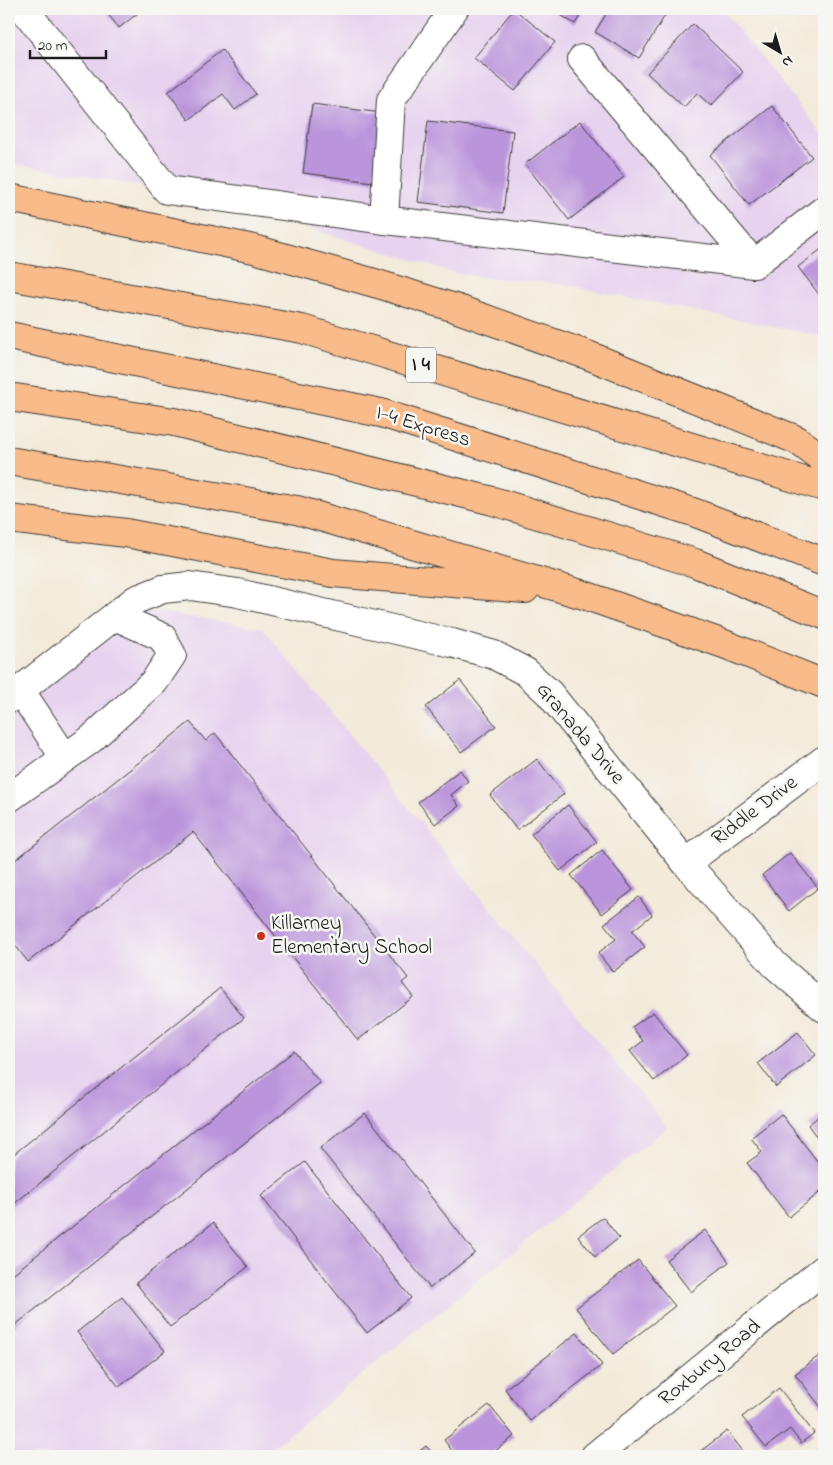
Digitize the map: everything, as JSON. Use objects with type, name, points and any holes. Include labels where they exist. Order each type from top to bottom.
[{"type":"highway","points":[[9,198],[254,249],[455,308],[590,356],[797,440],[824,460]]},
{"type":"highway","name":"I 4","points":[[9,276],[302,329],[824,487]]},
{"type":"highway","name":"I-4 Express","points":[[9,336],[381,413],[693,512],[824,562]]},
{"type":"highway","points":[[9,397],[174,422],[493,500],[695,563],[824,615]]},
{"type":"highway","points":[[9,461],[298,510],[584,594],[724,644],[824,684]]},
{"type":"highway","points":[[9,519],[126,533],[333,573],[584,594]]},
{"type":"street","points":[[24,9],[167,190],[384,220],[754,264],[824,210]]},
{"type":"street","points":[[384,220],[391,100],[454,9]]},
{"type":"street","points":[[582,59],[754,264]]},
{"type":"street","name":"Granada Drive","points":[[14,694],[125,608],[163,589],[190,586],[214,589],[442,640],[494,655],[526,672],[549,693],[686,863],[775,965],[824,1008]]},
{"type":"street","points":[[9,798],[90,740],[154,682],[172,654],[162,637],[125,608]]},
{"type":"street","points":[[14,694],[65,758]]},
{"type":"street","name":"Riddle Drive","points":[[686,863],[824,760]]},
{"type":"street","name":"Roxbury Road","points":[[595,1456],[824,1269]]},
{"type":"shaded area","points":[[9,9],[722,9],[824,136],[824,337],[561,284],[479,277],[452,272],[272,217],[156,188],[9,163]]},
{"type":"shaded area","name":"Killarney Elementary School","points":[[140,609],[263,628],[667,1127],[262,1456],[9,1456],[9,715]]},
{"type":"building","points":[[104,9],[143,9],[119,28]]},
{"type":"building","points":[[514,9],[555,42],[515,91],[474,58]]},
{"type":"building","points":[[551,9],[584,9],[575,24]]},
{"type":"building","points":[[609,9],[669,9],[639,58],[595,32]]},
{"type":"building","points":[[693,24],[743,72],[711,106],[697,93],[684,107],[647,73]]},
{"type":"building","points":[[222,50],[256,94],[235,110],[223,94],[189,120],[168,92]]},
{"type":"building","points":[[312,104],[382,113],[373,182],[303,173]]},
{"type":"building","points":[[772,106],[812,157],[749,205],[710,155]]},
{"type":"building","points":[[428,121],[513,131],[503,213],[418,202]]},
{"type":"building","points":[[580,121],[624,177],[569,220],[525,164]]},
{"type":"building","points":[[824,247],[824,294],[821,297],[798,267]]},
{"type":"building","points":[[460,680],[496,726],[461,752],[426,707]]},
{"type":"building","points":[[190,722],[206,741],[215,733],[408,978],[402,983],[413,997],[358,1040],[193,832],[28,962],[9,937],[9,865]]},
{"type":"building","points":[[537,759],[564,794],[517,830],[490,795]]},
{"type":"building","points":[[460,770],[468,781],[451,795],[459,806],[435,824],[418,802]]},
{"type":"building","points":[[568,805],[597,842],[560,871],[531,834]]},
{"type":"building","points":[[602,850],[633,890],[602,914],[571,875]]},
{"type":"building","points":[[790,853],[818,888],[789,911],[762,875]]},
{"type":"building","points":[[639,897],[652,915],[632,931],[645,947],[613,972],[598,953],[616,939],[604,924]]},
{"type":"building","points":[[220,988],[244,1018],[9,1208],[9,1158]]},
{"type":"building","points":[[653,1012],[687,1055],[654,1081],[630,1051],[643,1041],[632,1027]]},
{"type":"building","points":[[798,1032],[816,1055],[776,1087],[758,1063]]},
{"type":"building","points":[[294,1051],[320,1083],[9,1330],[9,1277]]},
{"type":"building","points":[[824,1112],[824,1147],[808,1125]]},
{"type":"building","points":[[365,1113],[475,1253],[430,1288],[320,1148]]},
{"type":"building","points":[[781,1114],[824,1170],[824,1189],[789,1217],[747,1163],[762,1152],[751,1138]]},
{"type":"building","points":[[305,1162],[411,1298],[367,1333],[261,1196]]},
{"type":"building","points":[[603,1217],[619,1238],[595,1257],[578,1236]]},
{"type":"building","points":[[213,1223],[248,1267],[170,1327],[136,1283]]},
{"type":"building","points":[[705,1230],[729,1262],[691,1292],[666,1260]]},
{"type":"building","points":[[638,1260],[675,1306],[613,1354],[576,1308]]},
{"type":"building","points":[[122,1297],[165,1351],[119,1387],[77,1332]]},
{"type":"building","points":[[577,1333],[602,1365],[530,1421],[505,1389]]},
{"type":"building","points":[[824,1352],[824,1405],[821,1407],[795,1374]]},
{"type":"building","points":[[779,1388],[814,1433],[801,1443],[790,1429],[766,1447],[742,1417]]},
{"type":"building","points":[[489,1405],[514,1436],[489,1456],[456,1456],[444,1440]]},
{"type":"building","points":[[727,1431],[747,1456],[694,1456]]},
{"type":"building","points":[[426,1446],[435,1456],[413,1456]]},
{"type":"place","name":"Killarney Elementary School","points":[[261,936]]}]
